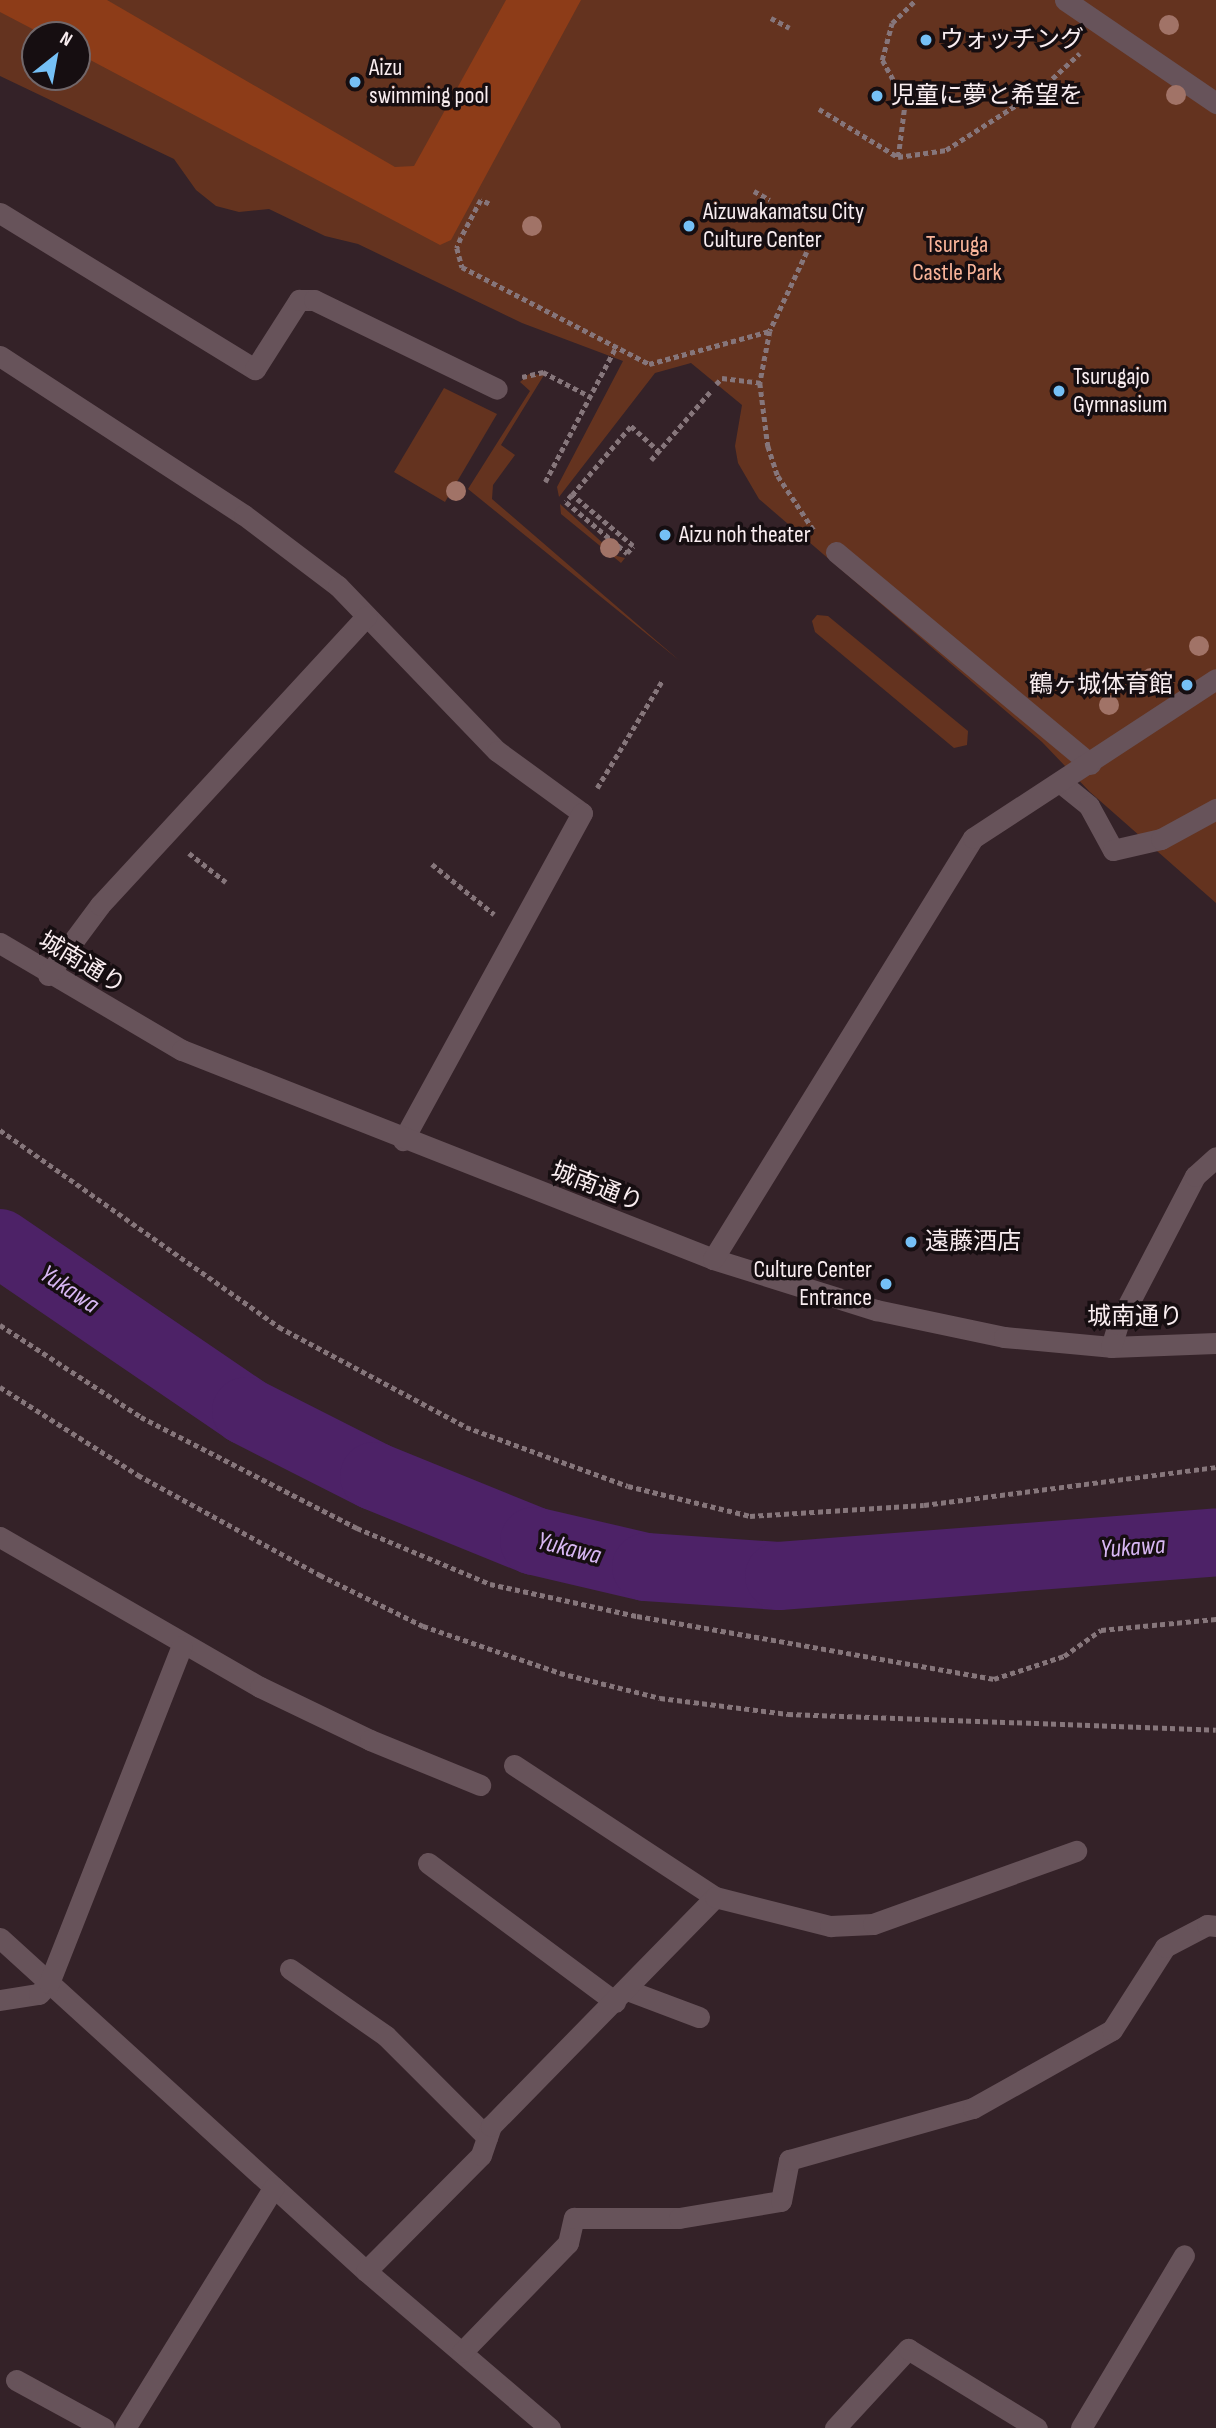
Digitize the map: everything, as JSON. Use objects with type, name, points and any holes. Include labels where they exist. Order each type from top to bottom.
[{"type":"street","points":[[1065,0],[1216,103]]},
{"type":"street","points":[[0,213],[255,369],[299,300],[314,300],[507,386]]},
{"type":"street","points":[[0,356],[244,515],[338,586],[497,751],[582,813],[403,1140]]},
{"type":"street","points":[[836,552],[1090,764]]},
{"type":"street","points":[[48,975],[100,905],[164,833],[367,617]]},
{"type":"street","points":[[713,1259],[954,864],[985,829],[1061,783],[1216,679]]},
{"type":"street","points":[[1061,783],[1089,806],[1113,850],[1161,839],[1216,809]]},
{"type":"street","name":"城南通り","points":[[0,943],[48,975],[182,1050],[403,1140],[713,1259],[876,1310],[1004,1337],[1111,1347],[1216,1343]]},
{"type":"street","points":[[1111,1347],[1118,1324],[1195,1176],[1216,1157]]},
{"type":"street","points":[[0,1537],[182,1646],[370,1740],[480,1785]]},
{"type":"street","points":[[0,2000],[39,1994],[49,1983],[182,1646]]},
{"type":"street","points":[[514,1765],[715,1897],[830,1926],[873,1924],[1076,1852]]},
{"type":"street","points":[[428,1863],[621,1996],[699,2017]]},
{"type":"street","points":[[366,2271],[481,2155],[491,2126],[715,1897]]},
{"type":"street","points":[[463,2352],[568,2243],[574,2218],[679,2218],[781,2201],[789,2160],[973,2108],[1112,2030],[1165,1947],[1207,1925],[1216,1926]]},
{"type":"street","points":[[0,1938],[366,2271],[550,2428]]},
{"type":"street","points":[[290,1969],[386,2036],[487,2137]]},
{"type":"street","points":[[125,2428],[274,2187]]},
{"type":"street","points":[[1081,2428],[1184,2255]]},
{"type":"street","points":[[835,2428],[908,2350],[1037,2428]]},
{"type":"street","points":[[16,2379],[104,2428]]},
{"type":"path","points":[[898,157],[905,102],[882,60],[892,23],[915,0]]},
{"type":"path","points":[[771,18],[790,28]]},
{"type":"path","points":[[819,110],[898,157],[946,149],[1040,90],[1080,53]]},
{"type":"path","points":[[754,191],[769,200]]},
{"type":"path","points":[[489,204],[481,200],[457,248],[462,267],[616,347],[656,365],[770,331]]},
{"type":"path","points":[[807,252],[770,331],[760,383],[768,446],[778,476],[800,513],[836,552]]},
{"type":"path","points":[[545,482],[616,347]]},
{"type":"path","points":[[507,386],[528,373],[543,372],[591,397]]},
{"type":"path","points":[[716,384],[722,378],[760,383]]},
{"type":"path","points":[[651,460],[710,392]]},
{"type":"path","points":[[572,495],[633,546],[632,551],[627,553],[566,502],[631,426],[659,450]]},
{"type":"path","points":[[582,813],[662,681]]},
{"type":"path","points":[[164,833],[226,882]]},
{"type":"path","points":[[432,864],[516,932]]},
{"type":"path","points":[[0,1129],[279,1327],[466,1427],[628,1486],[750,1516],[924,1505],[1216,1467]]},
{"type":"path","points":[[0,1325],[141,1417],[357,1528],[489,1584],[637,1616],[994,1679],[1065,1656],[1101,1630],[1216,1619]]},
{"type":"path","points":[[0,1387],[148,1481],[320,1575],[423,1626],[560,1673],[660,1698],[788,1714],[918,1723],[1216,1730]]},
{"type":"green space","name":"Tsuruga Castle Park","points":[[0,0],[1216,0],[1216,903],[1090,792],[1042,742],[759,499],[738,463],[735,446],[742,405],[691,363],[655,373],[559,497],[557,487],[623,361],[522,323],[358,244],[325,236],[269,209],[239,212],[216,206],[196,190],[174,159],[31,91],[91,91],[91,21],[21,21],[21,86],[0,76]]},
{"type":"green space","points":[[529,374],[544,375],[501,445],[515,455],[493,485],[492,499],[680,661],[468,489],[530,391],[520,382]]},
{"type":"green space","points":[[444,388],[497,414],[445,502],[394,472]]},
{"type":"green space","points":[[560,504],[617,556],[625,558],[621,563],[561,514]]},
{"type":"green space","points":[[817,615],[828,616],[968,731],[967,745],[954,748],[815,632],[812,621]]},
{"type":"shaded area","points":[[0,0],[107,0],[395,167],[414,166],[506,0],[581,0],[451,240],[440,245],[91,60],[91,21],[21,23],[0,12]]},
{"type":"waterway","name":"Yukawa","points":[[0,1243],[246,1411],[374,1476],[534,1541],[646,1567],[779,1576],[1216,1542]]},
{"type":"place","name":"ウォッチング","points":[[926,40]]},
{"type":"place","name":"Aizu swimming pool","points":[[355,82]]},
{"type":"place","name":"児童に夢と希望を","points":[[877,96]]},
{"type":"place","name":"Aizuwakamatsu City Culture Center","points":[[689,226]]},
{"type":"place","name":"Tsurugajo Gymnasium","points":[[1059,391]]},
{"type":"place","name":"Aizu noh theater","points":[[665,535]]},
{"type":"place","name":"鶴ヶ城体育館","points":[[1187,685]]},
{"type":"place","name":"遠藤酒店","points":[[911,1242]]},
{"type":"place","name":"Culture Center Entrance","points":[[886,1284]]}]
